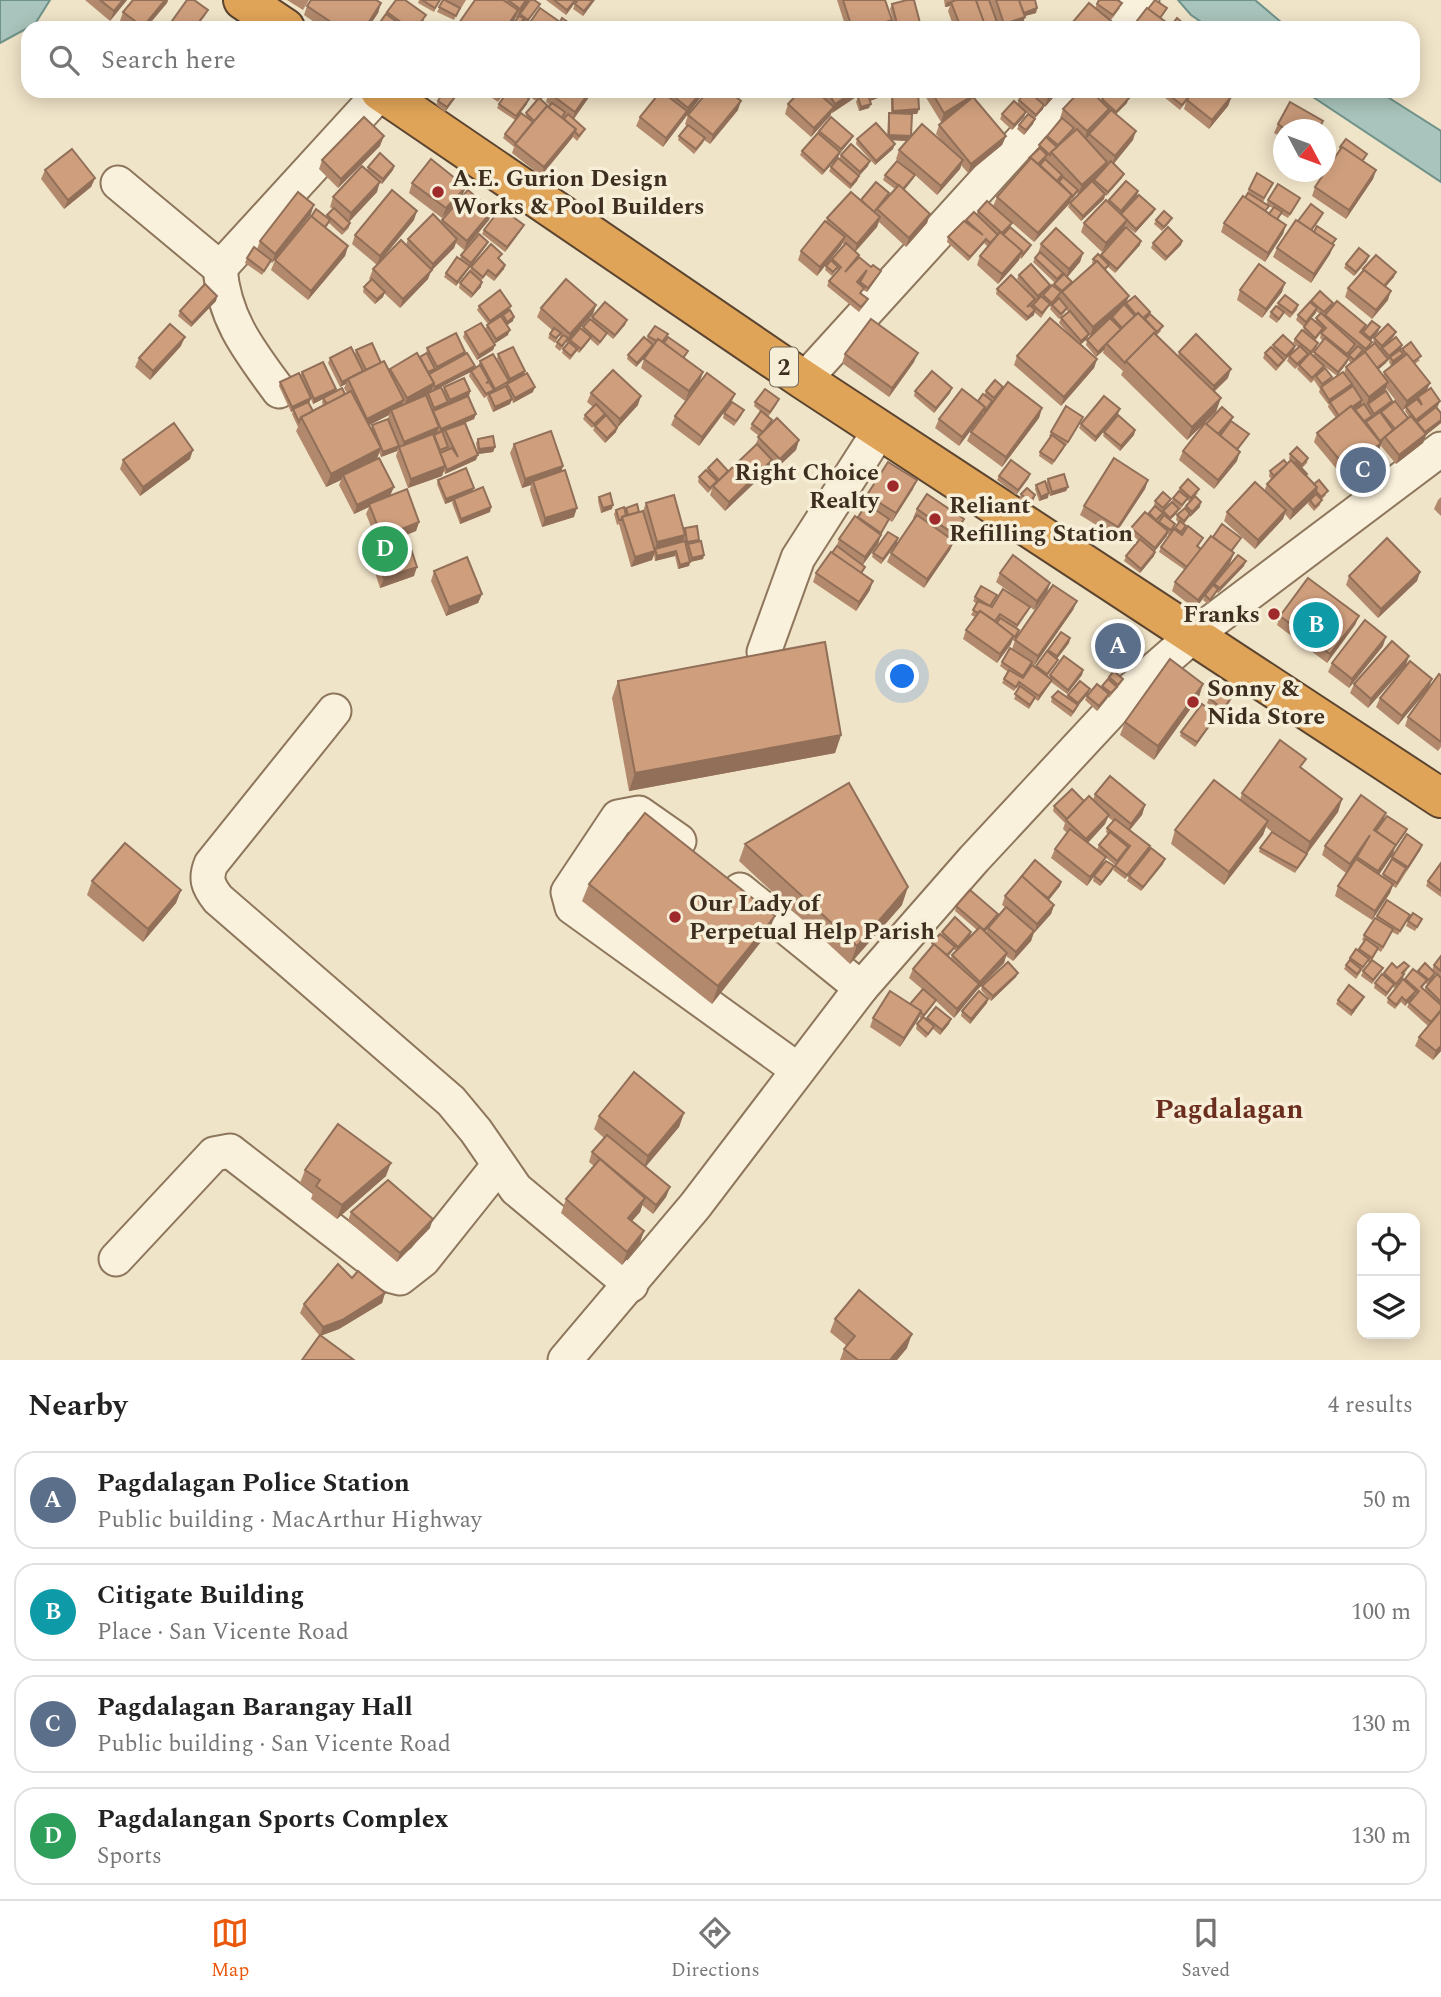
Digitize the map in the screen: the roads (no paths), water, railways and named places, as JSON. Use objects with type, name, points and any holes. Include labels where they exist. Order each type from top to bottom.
[{"type":"highway","points":[[243,0],[274,21]]},
{"type":"highway","name":"2","points":[[391,98],[804,380],[1441,798]]},
{"type":"street","points":[[1125,21],[1142,0]]},
{"type":"street","points":[[220,268],[375,98]]},
{"type":"street","points":[[804,380],[1061,98]]},
{"type":"street","points":[[118,183],[220,268],[222,295],[234,324],[279,390]]},
{"type":"street","points":[[764,652],[798,558],[880,430]]},
{"type":"street","points":[[565,1360],[631,1285],[861,988],[1068,757],[1156,665],[1441,449]]},
{"type":"street","points":[[334,711],[211,864],[207,874],[208,886],[218,899],[451,1101],[476,1130],[516,1189],[631,1285]]},
{"type":"street","points":[[798,1070],[572,907],[568,892],[618,817],[639,813],[657,823],[861,988]]},
{"type":"street","points":[[116,1259],[214,1154],[230,1151],[392,1276],[400,1278],[423,1260],[498,1166]]},
{"type":"water","points":[[0,0],[50,0],[37,21],[21,21],[21,32],[0,43]]},
{"type":"water","points":[[1178,0],[1255,0],[1280,21],[1200,21]]},
{"type":"water","points":[[1315,98],[1389,98],[1441,131],[1441,182]]},
{"type":"place","name":"A.E. Gurion Design Works & Pool Builders","points":[[438,192]]},
{"type":"place","name":"Pagdalagan Barangay Hall","points":[[1363,470]]},
{"type":"place","name":"Right Choice Realty","points":[[893,486]]},
{"type":"place","name":"Reliant Refilling Station","points":[[935,519]]},
{"type":"place","name":"Pagdalangan Sports Complex","points":[[385,549]]},
{"type":"place","name":"Franks","points":[[1274,614]]},
{"type":"place","name":"Citigate Building","points":[[1316,625]]},
{"type":"place","name":"Pagdalagan Police Station","points":[[1118,646]]},
{"type":"place","name":"Sonny & Nida Store","points":[[1193,702]]},
{"type":"place","name":"Our Lady of Perpetual Help Parish","points":[[675,917]]},
{"type":"district","name":"Pagdalagan","points":[[1229,1108]]}]
